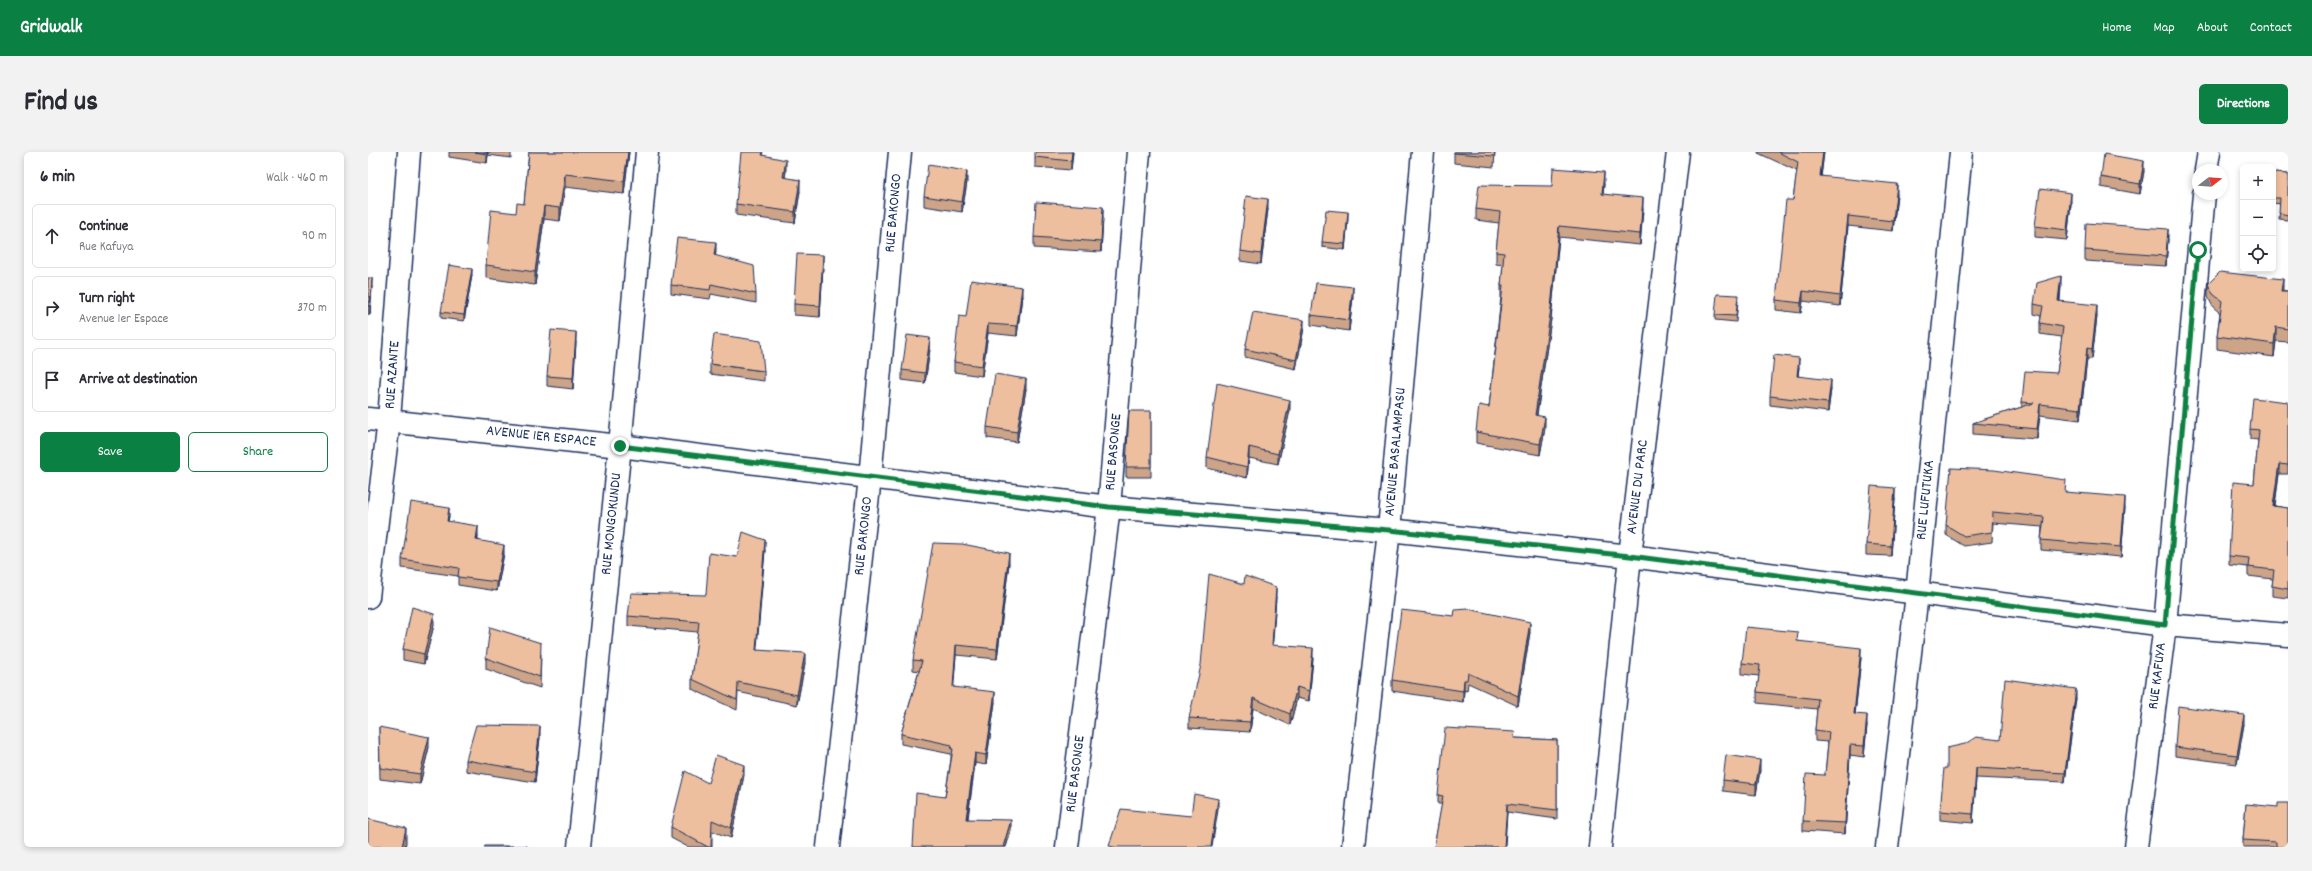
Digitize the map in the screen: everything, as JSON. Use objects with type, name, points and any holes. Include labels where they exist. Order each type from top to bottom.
[{"type":"street","name":"RUE AZANTE","points":[[368,597],[389,420],[409,152]]},
{"type":"street","name":"RUE MONGOKUNDU","points":[[579,847],[620,446],[647,152]]},
{"type":"street","name":"RUE BAKONGO","points":[[828,847],[870,478],[900,152]]},
{"type":"street","name":"RUE BASONGE","points":[[1067,847],[1109,507],[1139,152]]},
{"type":"street","name":"AVENUE BASALAMPASU","points":[[1353,847],[1389,530],[1423,152]]},
{"type":"street","name":"AVENUE DU PARC","points":[[1600,847],[1630,556],[1678,152]]},
{"type":"street","name":"RUE LUFUTUKA","points":[[1887,847],[1917,594],[1961,152]]},
{"type":"street","points":[[2207,164],[2208,152]]},
{"type":"street","name":"RUE KAFUYA","points":[[2136,847],[2165,625],[2203,200]]},
{"type":"street","name":"AVENUE 1ER ESPACE","points":[[368,419],[389,420],[620,446],[1109,507],[1389,530],[1630,556],[2165,625],[2288,635]]},
{"type":"building","points":[[475,152],[487,152],[487,154]]},
{"type":"building","points":[[529,152],[628,152],[624,181],[565,174],[560,208],[544,206],[535,272],[486,265],[491,210],[516,213],[517,203],[524,204]]},
{"type":"building","points":[[741,152],[763,152],[762,155],[786,160],[783,177],[800,180],[795,212],[736,204]]},
{"type":"building","points":[[1035,152],[1072,152],[1071,161],[1035,157]]},
{"type":"building","points":[[1454,152],[1495,152],[1494,156]]},
{"type":"building","points":[[1778,152],[1823,152],[1820,176],[1897,184],[1893,221],[1848,216],[1840,296],[1803,291],[1801,303],[1776,300],[1786,200],[1793,200],[1798,162]]},
{"type":"building","points":[[2104,154],[2144,161],[2140,184],[2101,177]]},
{"type":"building","points":[[928,165],[967,171],[962,202],[924,196]]},
{"type":"building","points":[[1553,168],[1604,172],[1602,194],[1643,198],[1640,234],[1559,226],[1551,308],[1535,415],[1545,417],[1540,444],[1476,432],[1479,405],[1489,407],[1503,286],[1501,286],[1504,253],[1496,252],[1500,212],[1476,209],[1479,185],[1552,186]]},
{"type":"building","points":[[2276,173],[2288,174],[2288,215],[2279,213],[2280,198],[2276,198]]},
{"type":"building","points":[[2040,189],[2071,193],[2067,230],[2035,226]]},
{"type":"building","points":[[1246,196],[1268,199],[1261,254],[1240,251]]},
{"type":"building","points":[[1036,202],[1103,207],[1101,242],[1034,237]]},
{"type":"building","points":[[1326,210],[1348,212],[1345,244],[1322,242]]},
{"type":"building","points":[[2086,223],[2168,229],[2166,256],[2085,250]]},
{"type":"building","points":[[677,238],[716,242],[714,255],[754,266],[756,294],[711,284],[710,290],[671,285]]},
{"type":"building","points":[[797,254],[823,255],[820,306],[794,304]]},
{"type":"building","points":[[449,265],[472,269],[464,315],[441,312]]},
{"type":"building","points":[[2220,272],[2283,279],[2281,291],[2288,291],[2288,329],[2276,327],[2274,344],[2217,336],[2222,301],[2213,294],[2208,284]]},
{"type":"building","points":[[2061,276],[2058,301],[2097,305],[2092,349],[2087,348],[2080,409],[2040,404],[2037,429],[1973,423],[2034,403],[2022,402],[2025,371],[2057,373],[2063,327],[2040,323],[2043,306],[2034,304],[2037,283]]},
{"type":"building","points":[[368,278],[372,278],[370,306],[368,306]]},
{"type":"building","points":[[971,280],[1022,287],[1017,326],[988,324],[982,366],[954,362],[959,316],[966,317]]},
{"type":"building","points":[[1316,283],[1353,287],[1349,320],[1311,315]]},
{"type":"building","points":[[1717,294],[1738,295],[1736,316],[1715,315]]},
{"type":"building","points":[[1253,312],[1304,320],[1296,360],[1245,349]]},
{"type":"building","points":[[551,330],[576,332],[573,378],[547,376]]},
{"type":"building","points":[[714,334],[761,341],[764,371],[710,364]]},
{"type":"building","points":[[907,335],[930,338],[925,373],[902,370]]},
{"type":"building","points":[[1774,355],[1799,358],[1797,376],[1831,380],[1828,403],[1770,396]]},
{"type":"building","points":[[995,374],[1026,379],[1017,432],[987,427]]},
{"type":"building","points":[[1217,383],[1290,400],[1278,454],[1249,447],[1247,467],[1207,457]]},
{"type":"building","points":[[2253,398],[2288,402],[2288,465],[2279,464],[2273,506],[2288,508],[2288,589],[2272,586],[2274,570],[2248,567],[2249,558],[2229,556],[2233,482],[2254,484],[2259,430],[2250,429]]},
{"type":"building","points":[[1129,411],[1151,411],[1151,467],[1126,467]]},
{"type":"building","points":[[1951,468],[1994,470],[2066,480],[2065,492],[2125,497],[2121,547],[2041,540],[2044,517],[1993,512],[1992,532],[1964,536],[1946,525]]},
{"type":"building","points":[[1871,486],[1895,488],[1891,546],[1866,544]]},
{"type":"building","points":[[411,502],[449,508],[447,521],[478,526],[476,540],[504,545],[497,582],[458,577],[459,568],[402,559]]},
{"type":"building","points":[[743,532],[765,540],[756,650],[805,653],[797,695],[738,682],[737,700],[692,679],[699,622],[628,616],[631,593],[706,595],[709,553],[737,557]]},
{"type":"building","points":[[933,543],[962,544],[1009,553],[997,649],[956,645],[953,687],[995,692],[986,755],[975,753],[966,819],[1011,820],[1003,847],[913,847],[916,793],[945,797],[953,749],[951,749],[952,745],[901,734],[922,661],[913,660]]},
{"type":"building","points":[[1209,574],[1244,584],[1245,576],[1276,587],[1272,645],[1313,648],[1309,691],[1297,687],[1290,714],[1253,698],[1250,722],[1189,718],[1201,665]]},
{"type":"building","points":[[412,607],[434,614],[424,654],[403,649]]},
{"type":"building","points":[[1468,609],[1530,622],[1518,696],[1468,673],[1467,680],[1464,680],[1463,691],[1392,680],[1401,610],[1454,616],[1455,610]]},
{"type":"building","points":[[490,627],[541,643],[540,677],[486,658]]},
{"type":"building","points":[[1746,627],[1798,632],[1797,641],[1861,648],[1854,714],[1867,715],[1864,746],[1850,745],[1845,823],[1803,821],[1806,774],[1825,775],[1829,732],[1815,730],[1818,699],[1757,692],[1760,665],[1742,663]]},
{"type":"building","points":[[2005,679],[2076,689],[2065,773],[1976,768],[1973,814],[1940,811],[1944,768],[1947,768],[1947,748],[1965,744],[1976,737],[2000,740]]},
{"type":"building","points":[[2178,706],[2244,715],[2237,755],[2175,747]]},
{"type":"building","points":[[476,725],[540,726],[535,772],[466,760]]},
{"type":"building","points":[[379,727],[429,737],[420,774],[380,768]]},
{"type":"building","points":[[1445,728],[1515,732],[1514,738],[1557,740],[1557,810],[1507,804],[1504,847],[1434,847],[1443,796],[1438,795]]},
{"type":"building","points":[[716,755],[744,765],[731,828],[712,820],[711,847],[708,847],[671,827],[685,771],[708,783]]},
{"type":"building","points":[[1726,755],[1760,760],[1756,784],[1723,780]]},
{"type":"building","points":[[1194,794],[1218,799],[1211,847],[1109,846],[1121,809],[1191,816]]},
{"type":"building","points":[[2278,803],[2288,803],[2288,847],[2276,847],[2276,842],[2243,840],[2246,804],[2278,807]]},
{"type":"building","points":[[368,819],[406,828],[402,847],[368,847]]},
{"type":"building","points":[[527,846],[527,847],[484,847]]},
{"type":"route","points":[[620,446],[1109,507],[1389,530],[1630,556],[2165,625],[2198,250]]}]
